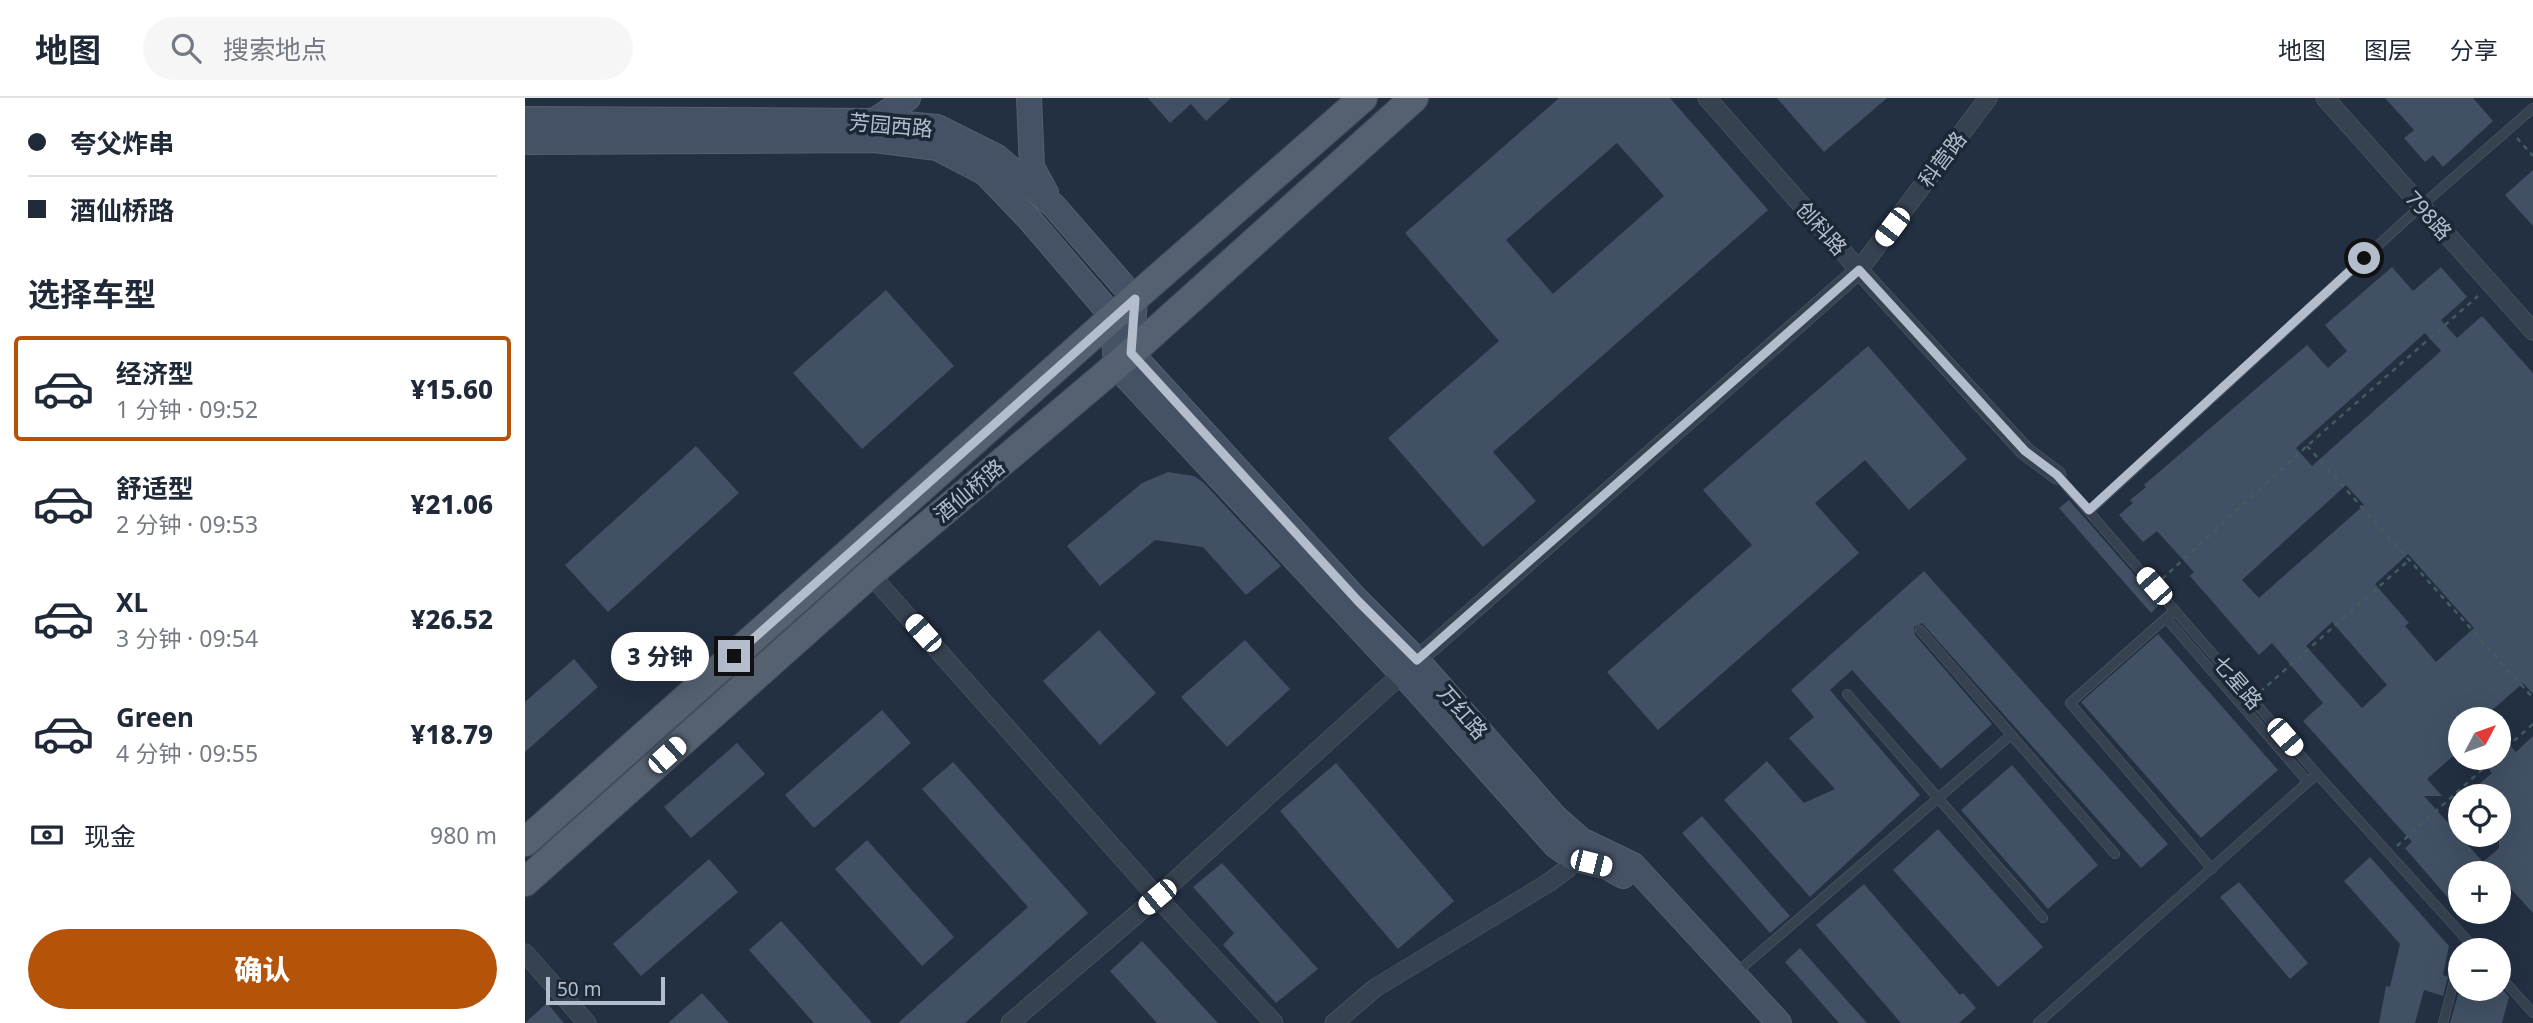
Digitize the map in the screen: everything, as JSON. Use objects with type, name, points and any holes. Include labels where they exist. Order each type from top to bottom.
[{"type":"main road","points":[[874,121],[908,98]]},
{"type":"main road","points":[[1029,98],[1032,167],[1054,205]]},
{"type":"main road","name":"酒仙桥路","points":[[525,842],[1113,317],[1363,98]]},
{"type":"main road","name":"酒仙桥路","points":[[525,882],[870,574],[1123,359],[1414,98]]},
{"type":"main road","name":"芳园西路","points":[[525,119],[874,121],[937,127],[997,158],[1054,205],[1135,299]]},
{"type":"main road","name":"芳园西路","points":[[525,142],[876,140],[937,148],[985,173],[1030,220],[1113,317]]},
{"type":"main road","points":[[1123,359],[1135,299]]},
{"type":"main road","points":[[1113,317],[1123,359]]},
{"type":"main road","name":"万红路","points":[[1123,359],[1358,601],[1556,846],[1574,859],[1607,867],[1628,880],[1756,1023]]},
{"type":"main road","name":"万红路","points":[[1409,667],[1555,817],[1581,840],[1633,864],[1779,1023]]},
{"type":"street","name":"创科路","points":[[1707,98],[1859,270],[2025,451],[2057,475]]},
{"type":"street","name":"科营路","points":[[1010,1023],[1157,897],[1409,667],[1859,270],[1988,98]]},
{"type":"street","name":"798路","points":[[2325,98],[2533,331]]},
{"type":"street","points":[[870,574],[1157,897],[1274,1023]]},
{"type":"street","points":[[1334,1023],[1375,988],[1548,883],[1567,869],[1574,859]]},
{"type":"street","points":[[525,953],[587,1023]]},
{"type":"lane","points":[[2089,510],[2421,206],[2533,108]]},
{"type":"lane","name":"七星路","points":[[2057,475],[2317,774],[2465,938]]},
{"type":"lane","points":[[2175,610],[2070,703],[2212,869]]},
{"type":"lane","points":[[2166,618],[2308,782]]},
{"type":"lane","points":[[1920,630],[2116,854]]},
{"type":"lane","points":[[1847,694],[2043,918]]},
{"type":"lane","points":[[1735,975],[2011,735]]},
{"type":"lane","points":[[2038,1023],[2317,774]]},
{"type":"lane","points":[[2511,988],[2533,1013]]},
{"type":"lane","points":[[2443,1023],[2449,1001]]},
{"type":"path","points":[[2509,129],[2533,156]]},
{"type":"path","points":[[2154,586],[2307,446],[2491,285]]},
{"type":"path","points":[[2307,446],[2533,698]]},
{"type":"path","points":[[2253,699],[2409,560]]},
{"type":"path","points":[[2511,743],[2533,724]]},
{"type":"path","points":[[2389,853],[2482,770]]},
{"type":"building","points":[[1148,98],[1231,98],[1206,121],[1191,104],[1170,123]]},
{"type":"building","points":[[1559,98],[1670,98],[1768,210],[1493,452],[1536,501],[1483,547],[1388,438],[1499,341],[1405,233]],"holes":[[[1617,143],[1664,196],[1553,294],[1506,240]]]},
{"type":"building","points":[[1777,98],[1887,98],[1824,152]]},
{"type":"building","points":[[2385,98],[2473,98],[2493,121],[2443,167],[2433,155],[2425,162],[2404,138],[2414,130]]},
{"type":"building","points":[[2533,170],[2533,226],[2505,195]]},
{"type":"building","points":[[2392,267],[2413,291],[2441,267],[2467,297],[2441,320],[2457,338],[2482,316],[2533,373],[2533,694],[2523,683],[2496,707],[2448,707],[2448,760],[2427,779],[2442,796],[2424,796],[2448,823],[2448,847],[2470,847],[2482,861],[2448,861],[2448,898],[2405,848],[2412,842],[2303,721],[2323,703],[2272,643],[2259,655],[2190,576],[2194,572],[2157,531],[2143,542],[2119,515],[2133,503],[2130,500],[2146,487],[2144,485],[2307,345],[2328,368],[2347,351],[2325,325]],"holes":[[[2425,333],[2441,351],[2312,466],[2296,448]],[[2346,485],[2364,505],[2259,598],[2242,580]],[[2408,554],[2474,628],[2436,662],[2405,626],[2409,623],[2375,584]],[[2332,622],[2387,685],[2362,708],[2306,646]]]},
{"type":"building","points":[[886,290],[954,366],[862,449],[793,373]]},
{"type":"building","points":[[1868,346],[1967,459],[1909,510],[1865,460],[1815,503],[1859,553],[1658,730],[1607,672],[1752,545],[1703,490]]},
{"type":"building","points":[[696,446],[739,493],[608,612],[565,565]]},
{"type":"building","points":[[1168,472],[1194,476],[1204,483],[1281,566],[1246,595],[1203,547],[1155,540],[1100,586],[1067,546],[1142,483]]},
{"type":"building","points":[[2069,500],[2160,604],[2151,613],[2059,508]]},
{"type":"building","points":[[1924,571],[2168,844],[2141,868],[1922,623],[1914,627],[1915,635],[1992,724],[1941,769],[1852,670],[1830,690],[1920,795],[1810,897],[1724,800],[1767,761],[1804,803],[1835,789],[1789,738],[1814,717],[1791,690]]},
{"type":"building","points":[[1099,630],[1156,693],[1100,745],[1043,681]]},
{"type":"building","points":[[2158,634],[2278,770],[2201,838],[2081,702]]},
{"type":"building","points":[[1245,640],[1290,689],[1227,747],[1181,697]]},
{"type":"building","points":[[574,659],[598,687],[525,752],[525,702]]},
{"type":"building","points":[[882,710],[911,743],[814,828],[785,795]]},
{"type":"building","points":[[2533,736],[2533,913],[2511,889],[2511,861],[2484,861],[2499,847],[2511,847],[2511,784],[2479,784],[2492,773],[2489,770],[2511,770],[2511,746],[2516,752]]},
{"type":"building","points":[[737,743],[765,774],[691,838],[664,807]]},
{"type":"building","points":[[953,762],[1088,913],[965,1023],[898,1023],[1028,907],[922,789]]},
{"type":"building","points":[[1336,763],[1454,901],[1398,949],[1280,811]]},
{"type":"building","points":[[2012,765],[2098,865],[2048,909],[1961,810]]},
{"type":"building","points":[[1702,816],[1790,916],[1770,933],[1682,833]]},
{"type":"building","points":[[1938,829],[2043,947],[1998,987],[1893,870]]},
{"type":"building","points":[[867,840],[954,937],[922,966],[835,869]]},
{"type":"building","points":[[2370,857],[2448,945],[2443,975],[2448,977],[2443,996],[2424,990],[2415,1023],[2379,1023],[2386,986],[2390,987],[2400,944],[2344,881]]},
{"type":"building","points":[[709,859],[738,892],[641,976],[613,944]]},
{"type":"building","points":[[1222,863],[1318,969],[1276,1003],[1223,945],[1234,933],[1193,887]]},
{"type":"building","points":[[2239,882],[2308,963],[2290,979],[2220,897]]},
{"type":"building","points":[[1864,884],[1960,995],[1963,993],[1976,1008],[1959,1023],[1901,1023],[1816,925]]},
{"type":"building","points":[[781,921],[872,1023],[814,1023],[749,950]]},
{"type":"building","points":[[1142,941],[1218,1023],[1157,1023],[1110,971]]},
{"type":"building","points":[[1800,948],[1867,1023],[1839,1023],[1785,962]]},
{"type":"building","points":[[702,993],[729,1023],[668,1023]]},
{"type":"building","points":[[2456,1001],[2508,1001],[2502,1023],[2450,1023]]},
{"type":"building","points":[[547,1003],[564,1023],[525,1023]]},
{"type":"route","points":[[734,656],[1135,299],[1131,353],[1358,601],[1417,660],[1859,270],[2025,451],[2057,475],[2089,510],[2364,258]]}]
